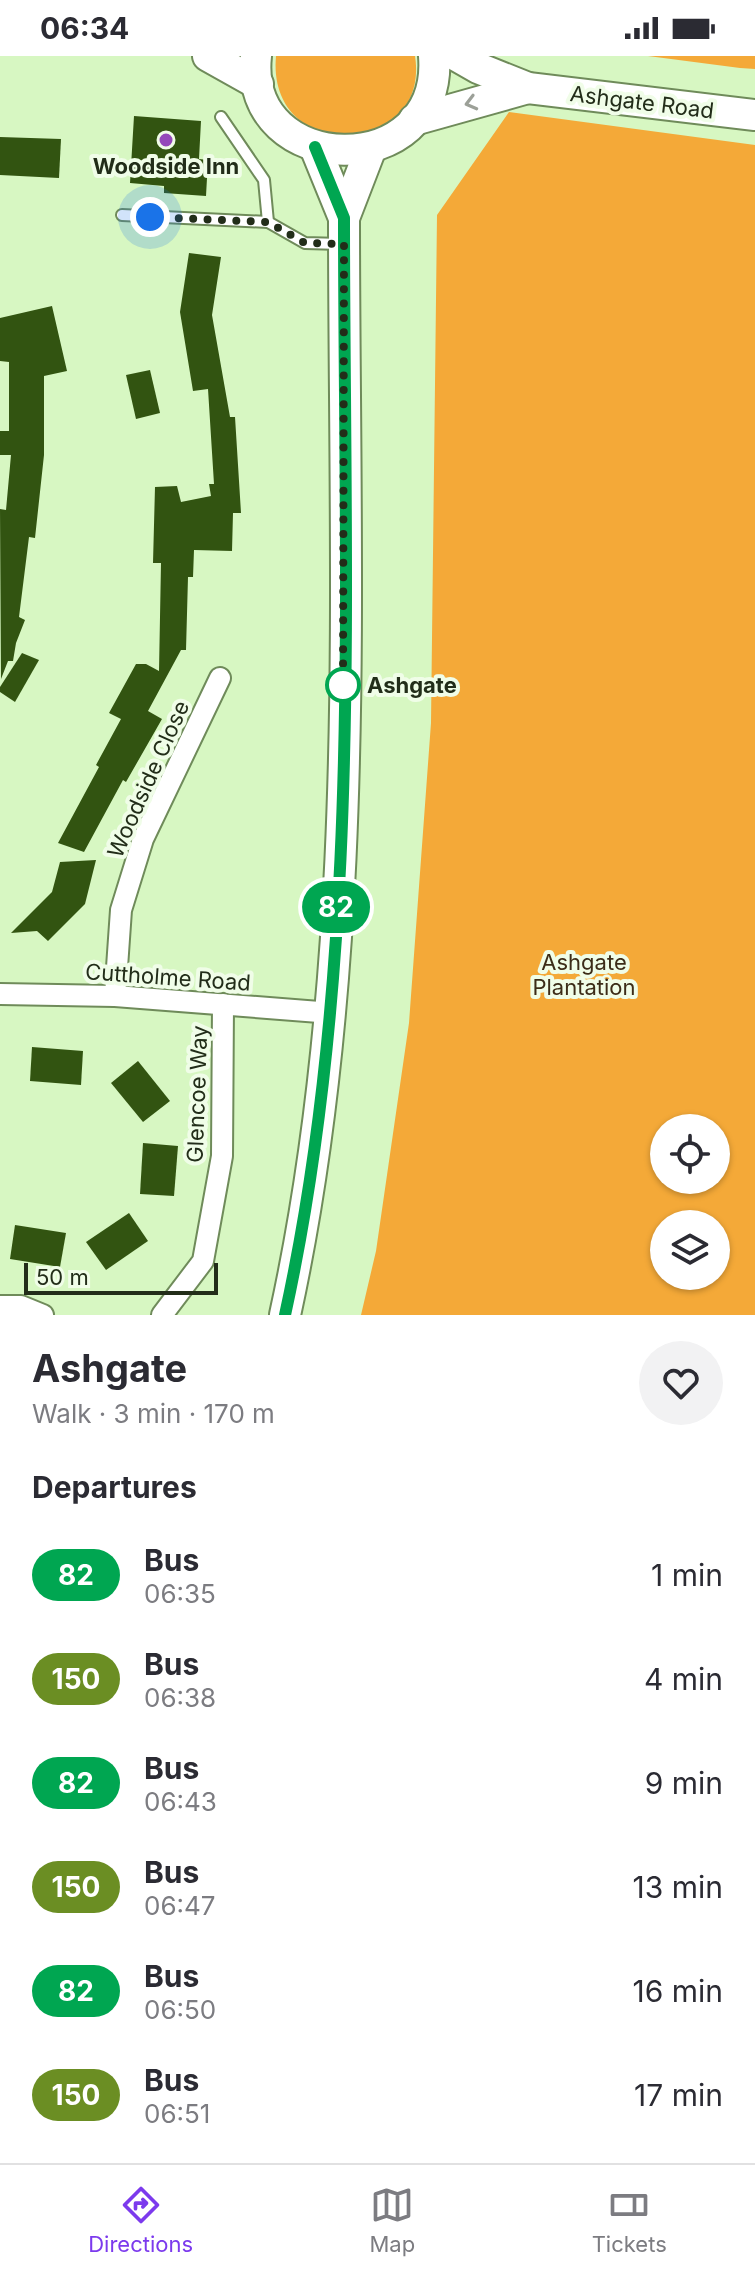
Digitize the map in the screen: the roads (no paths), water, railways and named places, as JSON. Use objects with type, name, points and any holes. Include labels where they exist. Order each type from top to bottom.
[{"type":"main road","points":[[208,56],[257,70],[266,105],[279,123],[315,147],[334,151],[371,148],[387,142],[414,120],[429,96],[435,68],[434,56]]},
{"type":"main road","name":"Ashgate Road","points":[[457,56],[528,88],[755,115]]},
{"type":"main road","name":"Ashgate Road","points":[[414,120],[528,88]]},
{"type":"main road","points":[[315,147],[344,231]]},
{"type":"main road","points":[[285,1315],[323,1104],[332,1013],[344,668],[344,231],[371,148]]},
{"type":"street","name":"Woodside Close","points":[[115,996],[121,910],[143,839],[220,678]]},
{"type":"street","name":"Cuttholme Road","points":[[0,994],[115,996],[332,1013]]},
{"type":"street","name":"Glencoe Way","points":[[162,1315],[203,1261],[222,1156],[223,1004]]},
{"type":"street","points":[[0,1306],[21,1306],[43,1315]]},
{"type":"lane","points":[[221,117],[264,180],[268,222]]},
{"type":"lane","points":[[122,215],[268,222],[305,243],[344,231]]},
{"type":"place","name":"Woodside Inn","points":[[166,140]]},
{"type":"place","name":"Ashgate","points":[[343,685]]},
{"type":"park label","name":"Ashgate Plantation","points":[[584,974]]}]
